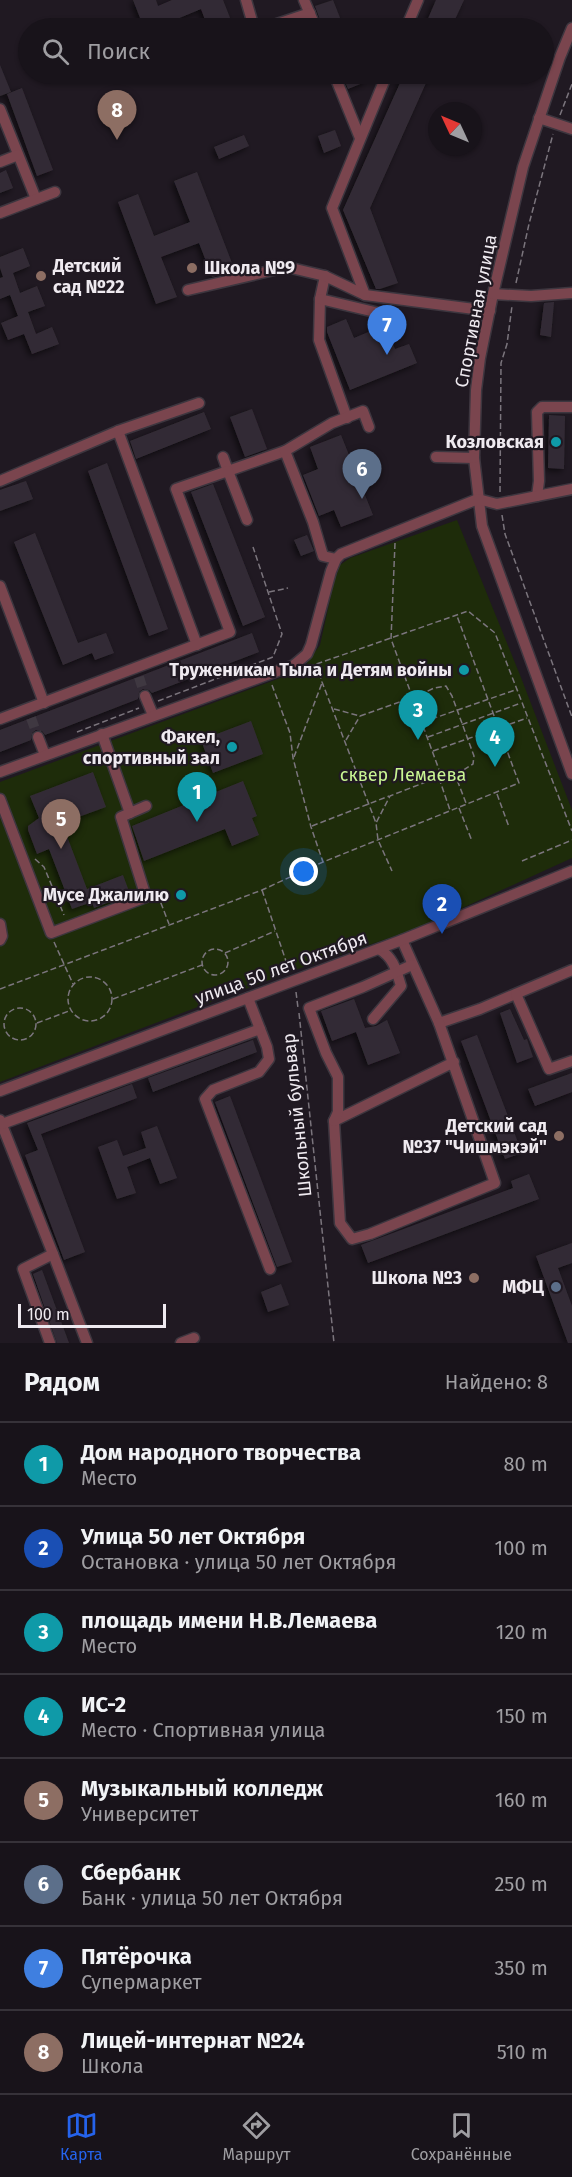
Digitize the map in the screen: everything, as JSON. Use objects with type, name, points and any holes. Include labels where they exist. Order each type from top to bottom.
[{"type":"street","points":[[246,0],[251,18]]},
{"type":"street","points":[[304,0],[312,18]]},
{"type":"street","points":[[410,18],[418,0]]},
{"type":"street","points":[[295,18],[310,13]]},
{"type":"street","name":"Спортивная улица","points":[[554,74],[572,28]]},
{"type":"street","points":[[338,84],[360,138]]},
{"type":"street","points":[[365,295],[332,207],[383,84]]},
{"type":"street","name":"Спортивная улица","points":[[551,84],[523,166],[493,294],[478,379],[474,458],[482,525],[572,774]]},
{"type":"street","points":[[0,109],[36,199]]},
{"type":"street","points":[[539,118],[572,129]]},
{"type":"street","points":[[0,162],[18,155]]},
{"type":"street","points":[[0,213],[55,192]]},
{"type":"street","points":[[188,290],[287,267],[325,276],[365,295],[490,311]]},
{"type":"street","points":[[325,276],[320,299],[320,340],[347,418]]},
{"type":"street","points":[[493,294],[514,296],[572,293]]},
{"type":"street","points":[[320,299],[396,317]]},
{"type":"street","points":[[0,481],[118,431],[199,403]]},
{"type":"street","points":[[537,496],[539,481],[537,412],[542,407],[572,407]]},
{"type":"street","points":[[0,719],[29,714],[45,703],[137,673],[230,632],[176,489],[285,451],[332,423],[363,411],[369,427]]},
{"type":"street","points":[[118,431],[197,645]]},
{"type":"street","points":[[285,451],[313,522],[323,556],[336,559]]},
{"type":"street","points":[[224,457],[248,520]]},
{"type":"street","points":[[436,457],[474,458]]},
{"type":"street","points":[[0,772],[102,734],[148,706],[268,675],[294,664],[307,654],[316,632],[329,577],[336,559],[341,554],[478,500],[500,504],[572,489]]},
{"type":"street","points":[[0,586],[45,703]]},
{"type":"street","points":[[102,734],[130,813]]},
{"type":"street","points":[[38,737],[45,755]]},
{"type":"street","points":[[0,799],[51,933],[146,897],[121,817],[146,807]]},
{"type":"street","name":"улица 50 лет Октября","points":[[0,1090],[379,949],[572,871]]},
{"type":"street","points":[[0,924],[3,936],[0,940]]},
{"type":"street","points":[[402,940],[440,1023],[495,1183],[370,1234],[352,1239],[340,1223],[334,1121],[338,1112],[338,1077],[309,1008],[412,965]]},
{"type":"street","points":[[373,1019],[401,986],[389,955],[379,949]]},
{"type":"street","points":[[440,1023],[572,970]]},
{"type":"street","points":[[516,994],[549,1069],[572,1061]]},
{"type":"street","points":[[248,998],[269,1059],[259,1072],[213,1090],[205,1099],[270,1269]]},
{"type":"street","points":[[87,1343],[1,1122],[260,1029]]},
{"type":"street","points":[[334,1121],[454,1062]]},
{"type":"street","points":[[50,1343],[23,1269],[53,1254]]},
{"type":"street","points":[[181,1343],[194,1338]]},
{"type":"path","points":[[572,84],[555,124],[529,224],[507,344],[501,363],[500,504],[505,534],[572,717]]},
{"type":"path","points":[[396,538],[391,639],[433,751],[450,811]]},
{"type":"path","points":[[158,702],[273,657],[282,634],[253,547]]},
{"type":"path","points":[[268,592],[288,588]]},
{"type":"path","points":[[308,667],[468,611],[495,633],[572,831]]},
{"type":"path","points":[[0,989],[262,890],[323,862],[519,783],[457,616]]},
{"type":"path","points":[[317,664],[376,823],[378,840],[393,871]]},
{"type":"path","points":[[268,675],[290,733],[293,758],[323,862]]},
{"type":"path","points":[[293,758],[322,682]]},
{"type":"path","points":[[311,826],[454,771],[462,771],[473,764],[474,756],[463,724],[446,686],[434,688],[360,716],[334,709]]},
{"type":"path","points":[[422,722],[516,689]]},
{"type":"path","points":[[428,737],[522,703]]},
{"type":"path","points":[[73,734],[148,706]]},
{"type":"path","points":[[345,741],[360,716]]},
{"type":"path","points":[[433,751],[528,718]]},
{"type":"path","points":[[454,771],[467,804]]},
{"type":"path","points":[[496,792],[509,827]]},
{"type":"path","points":[[376,823],[390,796]]},
{"type":"path","points":[[458,808],[472,841]]},
{"type":"path","points":[[522,861],[572,840]]},
{"type":"path","points":[[34,859],[44,867],[65,918]]},
{"type":"path","name":"Школьный бульвар","points":[[262,890],[297,997],[334,1343]]},
{"type":"path","points":[[146,897],[159,898],[170,925]]},
{"type":"path","points":[[224,953],[275,931]]},
{"type":"path","points":[[51,933],[73,985]]},
{"type":"path","points":[[217,949],[224,953],[228,961],[223,973],[210,975],[202,965],[203,957],[209,951],[217,949]]},
{"type":"path","points":[[112,999],[202,965]]},
{"type":"path","points":[[96,978],[108,986],[112,999],[108,1013],[96,1021],[82,1020],[71,1010],[68,996],[73,985],[81,979],[96,978]]},
{"type":"path","points":[[24,1008],[33,1014],[37,1024],[33,1034],[25,1040],[14,1040],[6,1033],[4,1022],[8,1012],[24,1008]]},
{"type":"path","points":[[37,1024],[71,1010]]},
{"type":"path","points":[[0,1035],[6,1033]]},
{"type":"green space","name":"сквер Лемаева","points":[[457,520],[572,810],[572,858],[416,929],[298,969],[0,1082],[0,782],[302,670],[320,645],[340,565],[350,558]]},
{"type":"building","points":[[133,0],[156,0],[158,6],[172,0],[223,0],[230,18],[204,18],[201,9],[179,18],[140,18]]},
{"type":"building","points":[[333,0],[340,18],[319,18],[315,6]]},
{"type":"building","points":[[436,0],[464,0],[456,18],[428,18]]},
{"type":"building","points":[[0,65],[11,92],[0,96]]},
{"type":"building","points":[[346,84],[360,84],[348,89]]},
{"type":"building","points":[[400,84],[426,84],[370,208],[398,283],[376,289],[343,210]]},
{"type":"building","points":[[22,88],[53,170],[37,176],[7,94]]},
{"type":"building","points":[[335,130],[341,146],[324,153],[318,136]]},
{"type":"building","points":[[244,135],[249,146],[219,159],[214,147]]},
{"type":"building","points":[[6,170],[13,188],[0,193],[0,173]]},
{"type":"building","points":[[197,172],[235,271],[212,277],[199,243],[161,257],[177,297],[156,304],[118,202],[138,194],[154,236],[190,222],[174,181]]},
{"type":"building","points":[[23,248],[30,266],[13,273],[20,293],[37,286],[45,306],[28,312],[36,334],[52,327],[59,344],[32,354],[24,334],[8,340],[1,323],[18,316],[10,295],[0,299],[0,278],[3,277],[0,257]]},
{"type":"building","points":[[554,302],[551,337],[540,335],[544,303]]},
{"type":"building","points":[[346,319],[354,338],[385,325],[395,349],[409,344],[417,363],[350,390],[327,332],[327,327]]},
{"type":"building","points":[[252,409],[267,449],[245,457],[230,417]]},
{"type":"building","points":[[204,412],[211,429],[136,459],[130,441]]},
{"type":"building","name":"Козловская","points":[[549,415],[565,416],[564,469],[548,468]]},
{"type":"building","points":[[341,435],[373,515],[341,527],[334,510],[319,516],[303,475],[318,469],[310,447]]},
{"type":"building","points":[[107,463],[168,629],[149,636],[88,471]]},
{"type":"building","points":[[26,481],[33,499],[0,511],[0,490]]},
{"type":"building","points":[[213,484],[265,617],[243,626],[191,492]]},
{"type":"building","points":[[35,533],[78,643],[106,633],[114,653],[95,660],[92,653],[63,665],[14,542]]},
{"type":"building","points":[[307,535],[314,551],[301,556],[294,540]]},
{"type":"building","points":[[252,633],[259,652],[152,693],[143,689],[139,692],[138,699],[45,735],[42,731],[36,730],[32,733],[31,740],[0,752],[0,730]]},
{"type":"building","name":"Факел, спортивный зал","points":[[251,721],[263,754],[213,773],[201,740]]},
{"type":"building","points":[[93,772],[106,807],[62,823],[87,889],[123,875],[130,894],[94,908],[92,902],[72,909],[49,849],[37,854],[28,830],[28,826],[39,818],[30,796]]},
{"type":"building","points":[[243,781],[257,816],[252,818],[259,835],[232,846],[225,829],[144,861],[132,826]]},
{"type":"building","points":[[354,999],[365,1028],[376,1026],[387,1020],[400,1053],[368,1065],[356,1032],[332,1041],[321,1011]]},
{"type":"building","points":[[510,1009],[524,1040],[527,1039],[533,1057],[517,1063],[500,1013]]},
{"type":"building","points":[[477,1035],[522,1153],[505,1159],[461,1041]]},
{"type":"building","points":[[253,1040],[257,1052],[153,1092],[148,1078]]},
{"type":"building","points":[[572,1073],[572,1092],[535,1106],[528,1089]]},
{"type":"building","points":[[132,1084],[137,1098],[41,1134],[85,1252],[64,1260],[25,1155],[38,1150],[27,1123]]},
{"type":"building","points":[[230,1096],[292,1262],[277,1267],[215,1102]]},
{"type":"building","points":[[157,1126],[177,1178],[160,1184],[150,1158],[127,1167],[136,1193],[117,1199],[98,1147],[117,1140],[123,1156],[146,1148],[141,1132]]},
{"type":"building","points":[[529,1174],[539,1199],[368,1263],[361,1245],[513,1188],[511,1181]]},
{"type":"building","name":"МФЦ","points":[[572,1243],[572,1263],[558,1268],[572,1306],[572,1343],[568,1343],[536,1256]]},
{"type":"building","points":[[42,1270],[69,1343],[57,1343],[33,1274]]},
{"type":"building","points":[[281,1284],[289,1305],[268,1312],[261,1292]]},
{"type":"tunnel","points":[[139,677],[145,696]]},
{"type":"tunnel","points":[[31,718],[38,737]]},
{"type":"place","name":"Лицей-интернат №24","points":[[117,140]]},
{"type":"place","name":"Школа №9","points":[[192,268]]},
{"type":"place","name":"Детский сад №22","points":[[41,276]]},
{"type":"place","name":"Пятёрочка","points":[[387,355]]},
{"type":"place","name":"Козловская","points":[[556,442]]},
{"type":"place","name":"Сбербанк","points":[[362,499]]},
{"type":"place","name":"Труженикам Тыла и Детям войны","points":[[464,670]]},
{"type":"place","name":"площадь имени Н.В.Лемаева","points":[[418,740]]},
{"type":"place","name":"Факел, спортивный зал","points":[[232,747]]},
{"type":"place","name":"ИС-2","points":[[495,767]]},
{"type":"place","name":"Дом народного творчества","points":[[197,822]]},
{"type":"place","name":"Музыкальный колледж","points":[[61,849]]},
{"type":"place","name":"Мусе Джалилю","points":[[181,895]]},
{"type":"place","name":"Улица 50 лет Октября","points":[[442,934]]},
{"type":"place","name":"Детский сад №37 \"Чишмэкэй\"","points":[[559,1136]]},
{"type":"place","name":"Школа №3","points":[[474,1278]]},
{"type":"place","name":"МФЦ","points":[[556,1287]]}]
